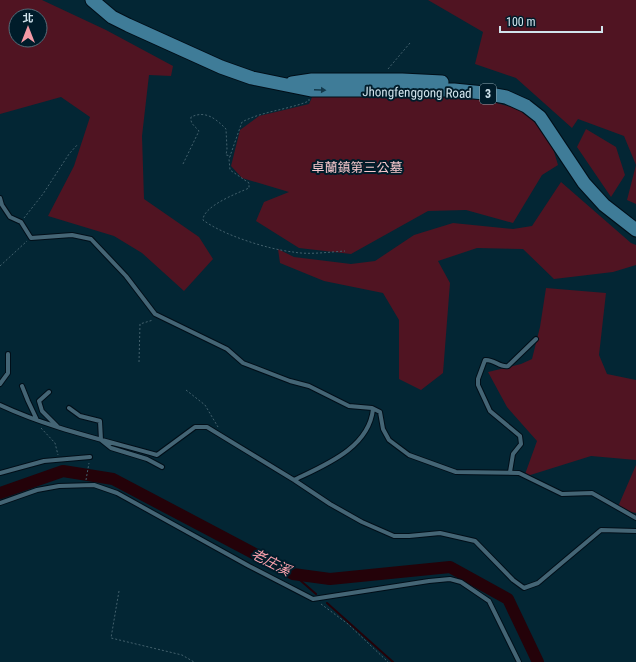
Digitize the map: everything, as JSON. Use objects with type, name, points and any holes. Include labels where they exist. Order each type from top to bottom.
[{"type":"main road","name":"Jhongfenggong Road","points":[[92,0],[112,17],[128,25],[220,67],[252,78],[311,90],[454,90],[506,97],[526,106],[540,117],[584,183],[604,205],[636,230]]},
{"type":"main road","name":"Jhongfenggong Road","points":[[282,84],[312,80],[382,80],[489,85],[513,91],[531,101],[542,110],[590,179],[611,202],[636,221]]},
{"type":"lane","points":[[0,198],[2,205],[10,216],[21,222],[31,238],[72,235],[91,239],[126,276],[155,314],[227,349],[242,363],[290,381],[309,386],[349,406],[374,409],[380,412],[383,429],[389,440],[409,455],[456,472],[519,473],[562,494],[592,493],[636,518]]},
{"type":"lane","points":[[510,472],[513,454],[521,444],[520,436],[490,411],[478,385],[478,379],[486,360],[503,367],[508,366],[536,339]]},
{"type":"lane","points":[[0,384],[8,373],[8,354]]},
{"type":"lane","points":[[22,386],[38,420]]},
{"type":"lane","points":[[49,392],[39,401],[42,411],[59,427]]},
{"type":"lane","points":[[0,405],[59,427],[156,455],[195,427],[207,427],[294,480],[330,504],[362,522],[394,536],[440,533],[475,541],[512,580],[524,588],[538,583],[601,530],[636,532]]},
{"type":"lane","points":[[69,408],[80,416],[100,421],[101,440],[111,448],[147,459],[162,467]]},
{"type":"lane","points":[[294,480],[338,458],[360,439],[372,420],[374,409]]},
{"type":"lane","points":[[0,472],[44,461],[90,457]]},
{"type":"lane","points":[[0,503],[37,490],[59,486],[94,485],[117,493],[249,566],[314,599],[429,581],[450,579],[460,582],[489,601],[519,662]]},
{"type":"path","points":[[382,80],[390,65],[410,43]]},
{"type":"path","points":[[311,90],[309,101],[297,106],[254,116],[242,122],[229,159],[230,170],[249,183],[249,188],[216,204],[207,211],[203,216],[203,220],[212,227],[260,246],[294,253],[345,251]]},
{"type":"path","points":[[183,164],[199,131],[191,124],[190,118],[198,113],[210,116],[226,130],[226,155],[231,156]]},
{"type":"path","points":[[21,222],[43,194],[69,154],[78,144]]},
{"type":"path","points":[[0,266],[31,238]]},
{"type":"path","points":[[139,362],[140,324],[154,320],[159,316]]},
{"type":"path","points":[[186,390],[205,405],[224,438]]},
{"type":"path","points":[[32,418],[56,443],[60,459]]},
{"type":"path","points":[[86,485],[90,457]]},
{"type":"path","points":[[119,591],[111,638],[182,655],[194,662]]},
{"type":"path","points":[[314,599],[348,624],[388,662]]},
{"type":"green space","points":[[0,0],[42,0],[106,30],[173,66],[171,76],[149,75],[142,136],[144,199],[199,237],[213,259],[184,291],[142,253],[114,236],[48,216],[74,166],[90,117],[61,97],[0,114]]},
{"type":"green space","points":[[428,0],[636,0],[636,165],[624,136],[578,119],[572,128],[516,78],[475,64],[483,32]]},
{"type":"green space","name":"卓蘭鎮第三公墓","points":[[314,93],[460,97],[493,102],[526,111],[552,145],[558,165],[542,175],[513,223],[466,210],[428,211],[351,254],[299,248],[256,221],[264,202],[289,192],[242,178],[231,166],[240,130],[259,116],[309,104]]},
{"type":"green space","points":[[586,129],[616,147],[625,175],[611,197],[577,147]]},
{"type":"green space","points":[[636,165],[636,204],[627,200]]},
{"type":"green space","points":[[561,182],[631,243],[636,245],[636,265],[613,272],[554,279],[523,249],[477,248],[438,261],[450,283],[443,373],[421,390],[399,379],[399,320],[383,293],[324,281],[280,263],[278,249],[294,257],[351,264],[375,261],[414,235],[453,223],[513,229],[532,226]]},
{"type":"green space","points":[[546,288],[606,293],[599,355],[607,374],[636,380],[636,460],[591,456],[524,477],[537,441],[507,407],[488,372],[521,364],[532,359],[540,327]]},
{"type":"green space","points":[[636,465],[636,513],[617,509]]},
{"type":"waterway","name":"老庄溪","points":[[0,493],[63,471],[113,479],[293,574],[330,579],[450,567],[508,599],[538,662]]},
{"type":"waterway","points":[[293,574],[316,594]]},
{"type":"waterway","points":[[327,603],[393,662]]}]
